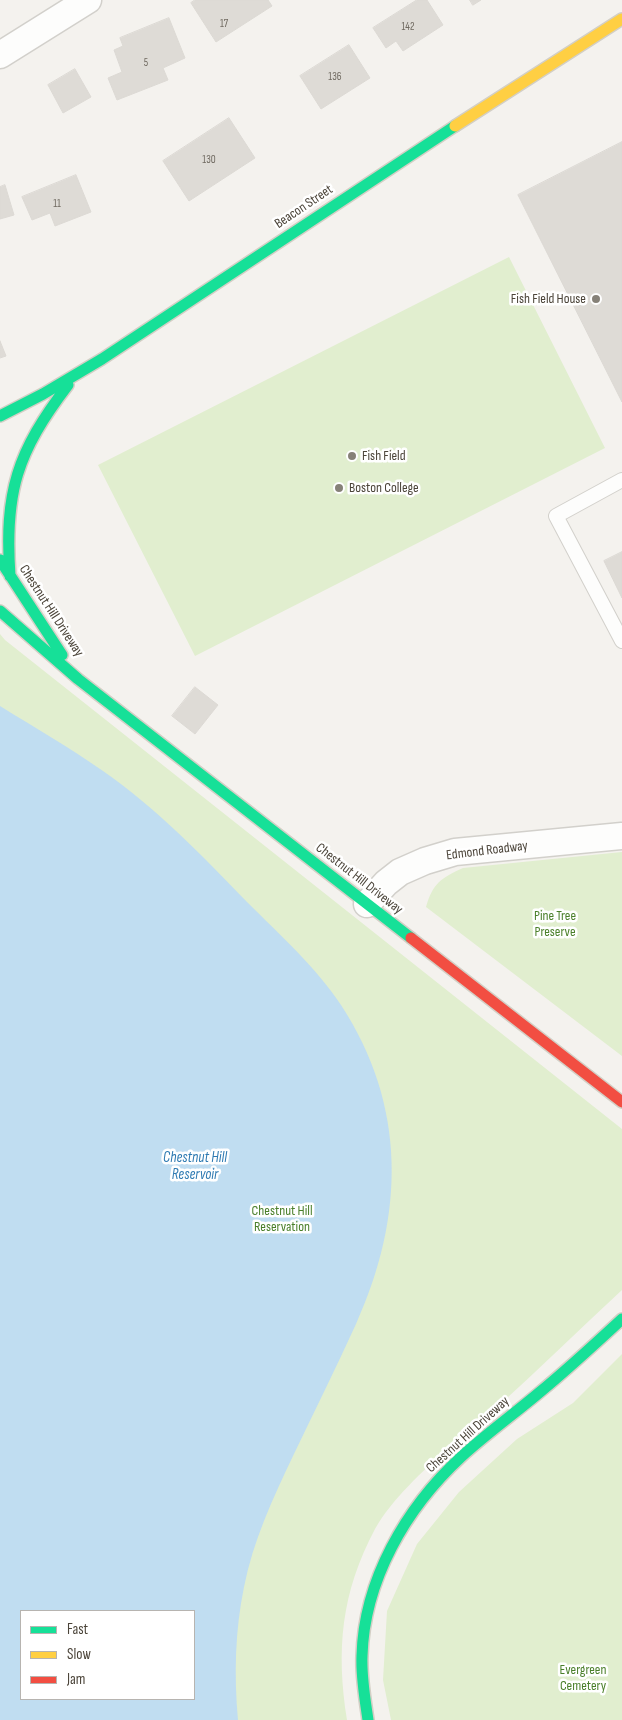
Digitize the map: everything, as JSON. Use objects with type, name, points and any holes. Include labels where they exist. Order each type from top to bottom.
[{"type":"main road","name":"Beacon Street","points":[[0,416],[75,376],[512,87],[622,19]]},
{"type":"main road","points":[[10,576],[7,526],[15,475],[24,450],[38,425],[75,376]]},
{"type":"main road","name":"Chestnut Hill Driveway","points":[[0,560],[78,679]]},
{"type":"main road","name":"Chestnut Hill Driveway","points":[[0,611],[78,679],[622,1102]]},
{"type":"main road","name":"Chestnut Hill Driveway","points":[[368,1720],[363,1684],[362,1650],[365,1621],[373,1591],[383,1566],[408,1518],[422,1498],[460,1458],[552,1382],[622,1319]]},
{"type":"street","points":[[0,55],[88,0]]},
{"type":"street","name":"Edmond Roadway","points":[[367,904],[386,883],[400,872],[426,860],[455,852],[622,836]]},
{"type":"lane","points":[[622,480],[556,516],[622,641]]},
{"type":"green space","name":"Fish Field","points":[[509,257],[605,448],[195,656],[98,465]]},
{"type":"green space","name":"Chestnut Hill Reservoir","points":[[0,634],[5,640],[622,1129],[622,1290],[495,1409],[428,1466],[399,1496],[382,1518],[375,1529],[355,1576],[344,1622],[342,1670],[347,1720],[0,1720]]},
{"type":"green space","name":"Pine Tree Preserve","points":[[622,852],[622,1056],[426,907],[432,892],[439,882],[463,868]]},
{"type":"green space","name":"Evergreen Cemetery","points":[[622,1354],[622,1720],[391,1720],[383,1680],[387,1611],[417,1544],[459,1492],[517,1439],[573,1403]]},
{"type":"water","name":"Chestnut Hill Reservoir","points":[[0,706],[90,762],[142,800],[196,850],[297,951],[331,991],[363,1043],[378,1082],[388,1122],[392,1162],[390,1202],[384,1243],[372,1283],[356,1324],[271,1504],[258,1536],[248,1570],[237,1637],[236,1686],[238,1720],[0,1720]]},
{"type":"building","points":[[195,0],[268,0],[272,6],[216,42],[191,3]]},
{"type":"building","points":[[417,0],[427,0],[443,25],[403,51],[396,41],[386,48],[373,28]]},
{"type":"building","points":[[470,0],[481,0],[473,5]]},
{"type":"building","points":[[169,18],[185,58],[163,68],[168,80],[117,100],[108,78],[122,72],[114,50],[123,46],[120,38]]},
{"type":"building","points":[[349,45],[370,78],[321,109],[300,76]]},
{"type":"building","points":[[75,69],[91,97],[63,113],[48,85]]},
{"type":"building","points":[[229,118],[255,158],[189,201],[163,161]]},
{"type":"building","name":"Fish Field House","points":[[622,142],[622,402],[518,195]]},
{"type":"building","points":[[76,175],[91,212],[55,226],[50,213],[32,220],[22,197]]},
{"type":"building","points":[[5,185],[14,215],[0,219],[0,187]]},
{"type":"building","points":[[0,341],[6,356],[0,358]]},
{"type":"building","points":[[622,552],[622,598],[604,561]]},
{"type":"building","points":[[195,687],[218,705],[195,734],[172,716]]},
{"type":"traffic: fast","points":[[0,416],[43,394],[102,359],[455,126]]},
{"type":"traffic: fast","points":[[10,576],[9,520],[12,496],[18,474],[37,431],[68,385]]},
{"type":"traffic: fast","points":[[0,560],[62,655]]},
{"type":"traffic: fast","points":[[0,611],[78,679],[411,938]]},
{"type":"traffic: fast","points":[[368,1720],[362,1672],[365,1628],[371,1600],[380,1573],[406,1522],[441,1477],[461,1457],[561,1374],[622,1319]]},
{"type":"traffic: slow","points":[[455,126],[622,19]]},
{"type":"traffic: jam","points":[[411,938],[622,1102]]},
{"type":"place","name":"Fish Field House","points":[[596,299]]},
{"type":"place","name":"Fish Field","points":[[352,456]]},
{"type":"place","name":"Boston College","points":[[339,488]]},
{"type":"park label","name":"Chestnut Hill Reservation","points":[[282,1220]]}]
